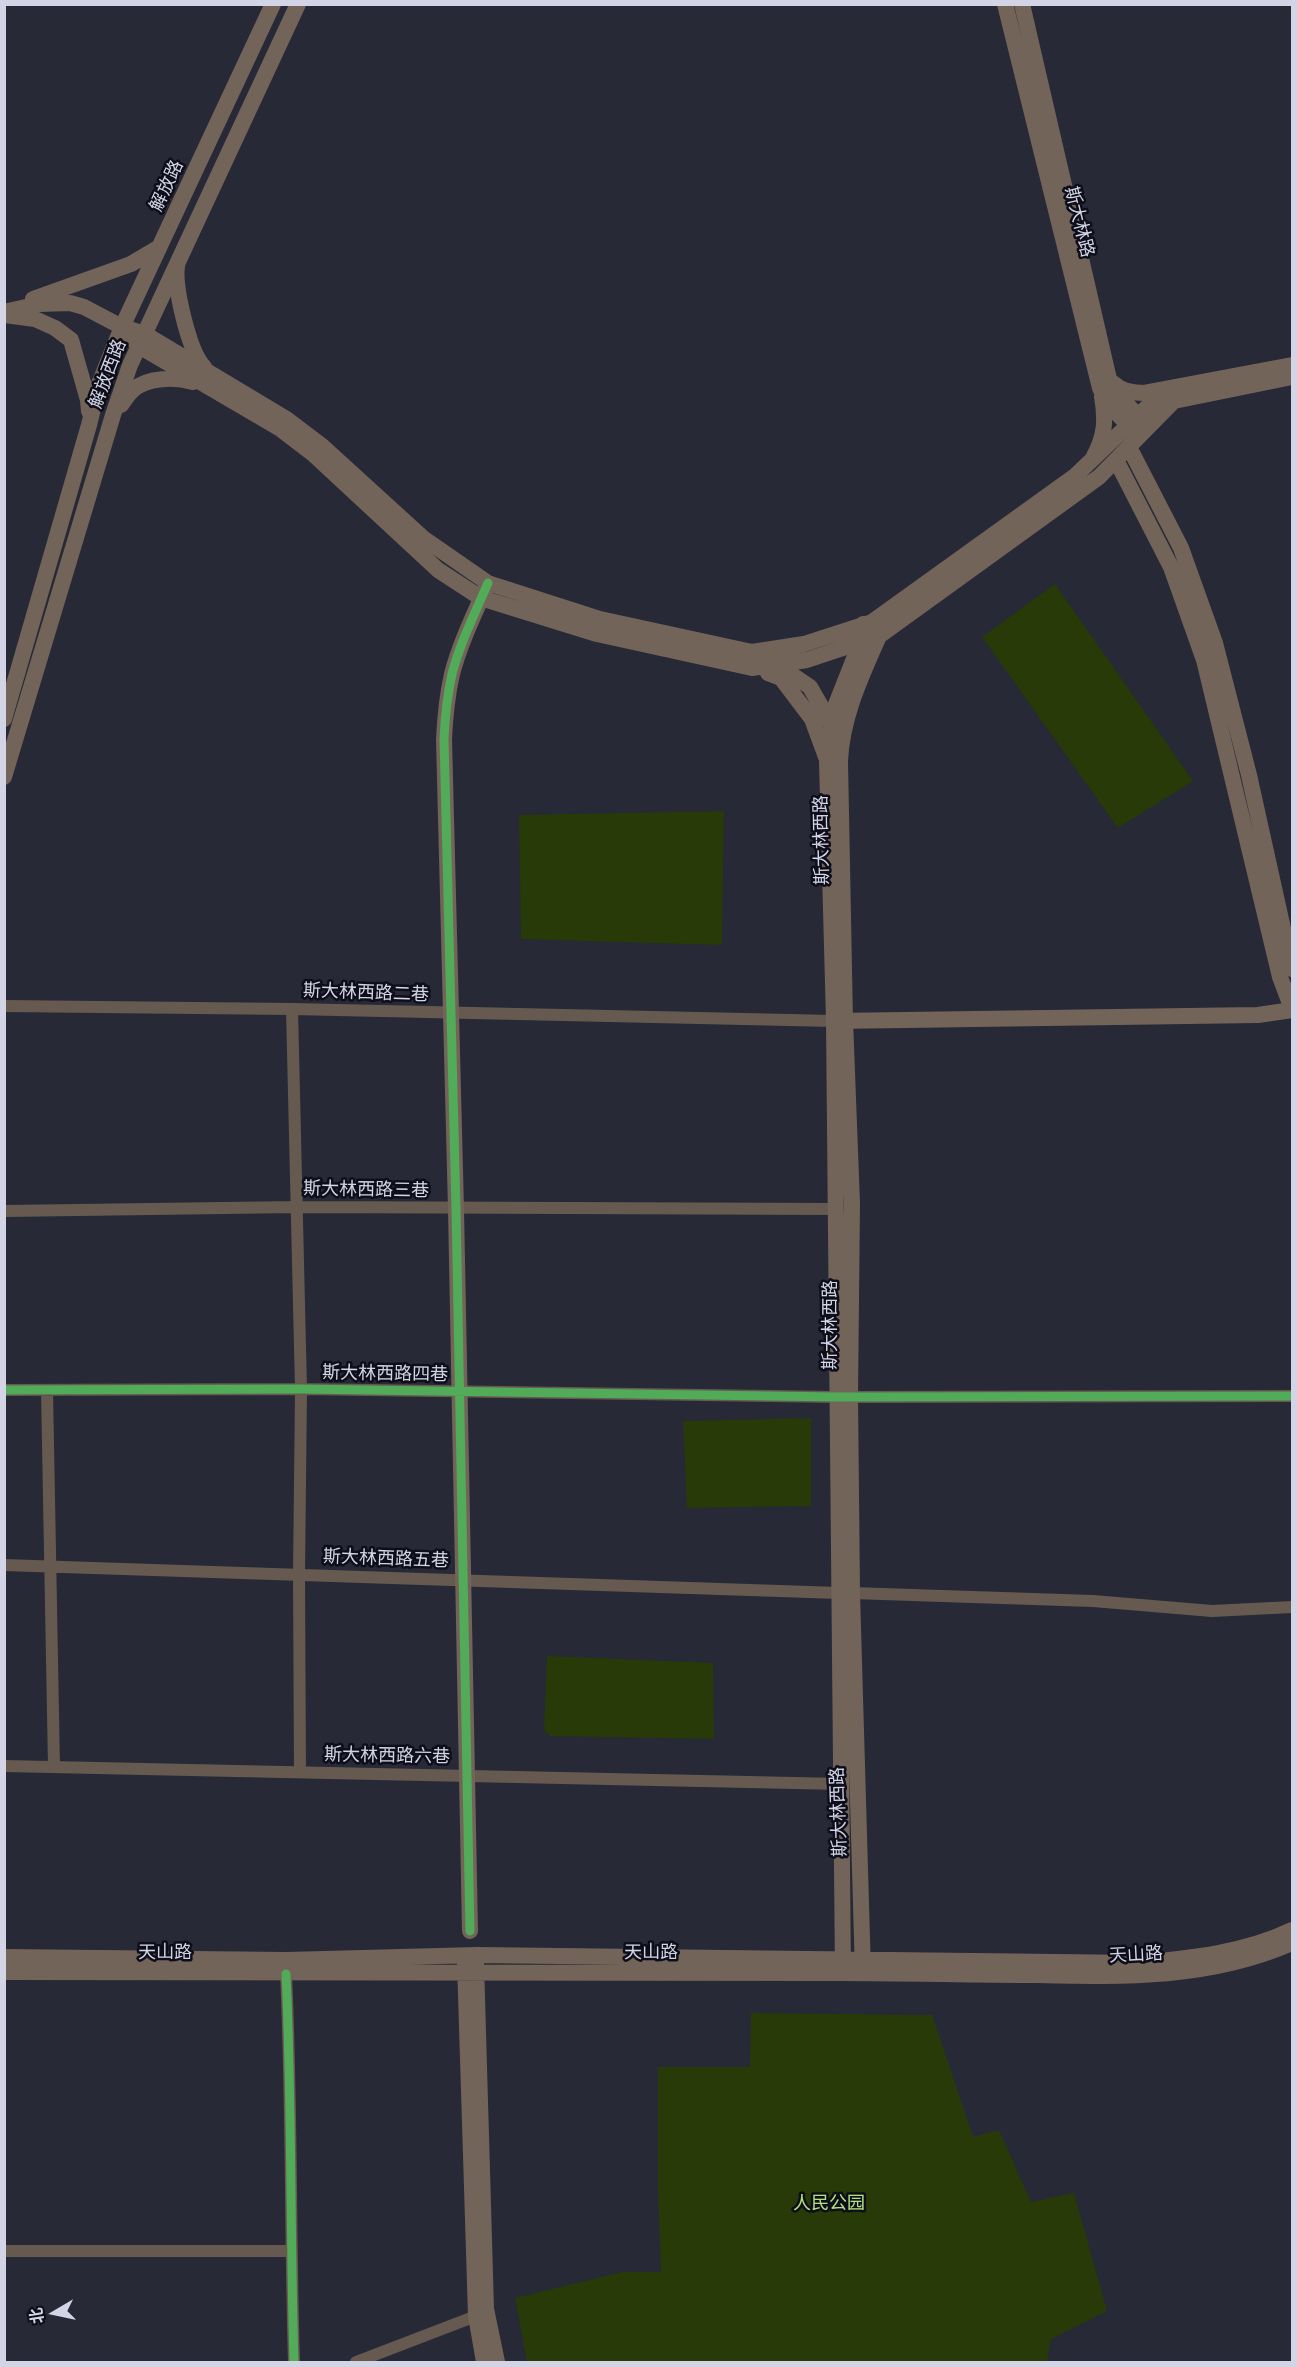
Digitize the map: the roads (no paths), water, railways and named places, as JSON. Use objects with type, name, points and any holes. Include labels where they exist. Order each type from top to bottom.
[{"type":"main road","name":"解放路","points":[[99,384],[122,327],[273,4]]},
{"type":"main road","name":"解放西路","points":[[4,777],[130,364],[298,4]]},
{"type":"main road","name":"斯大林路","points":[[1005,4],[1104,383],[1116,393],[1137,430],[1215,643],[1249,775],[1293,969]]},
{"type":"main road","name":"斯大林路","points":[[1022,4],[1104,383]]},
{"type":"main road","points":[[4,313],[56,290],[146,258],[159,248]]},
{"type":"main road","points":[[179,258],[177,282],[192,348],[210,380]]},
{"type":"main road","points":[[4,313],[39,304],[70,303],[84,307],[210,380],[285,418],[322,446],[484,590],[752,660],[776,663],[807,660],[862,633],[872,622],[1137,430]]},
{"type":"main road","points":[[4,313],[35,320],[55,328],[71,340],[88,400],[89,425]]},
{"type":"main road","points":[[841,750],[854,693],[879,636],[1099,477],[1116,460],[1137,430],[1169,396],[1293,365]]},
{"type":"main road","points":[[1089,465],[1100,444],[1104,429],[1104,383],[1129,392],[1169,396],[1293,377]]},
{"type":"main road","points":[[113,415],[134,389],[148,382],[177,378],[210,380]]},
{"type":"main road","name":"解放西路","points":[[4,719],[99,384]]},
{"type":"main road","points":[[839,1020],[1257,1015],[1293,1010],[1280,977],[1204,660],[1171,567],[1116,460]]},
{"type":"main road","points":[[484,590],[452,674],[444,739],[456,1209],[476,2316],[484,2362]]},
{"type":"main road","points":[[752,660],[804,644],[862,633],[879,636]]},
{"type":"main road","points":[[827,761],[835,707],[862,633]]},
{"type":"main road","points":[[752,660],[782,678],[812,719],[827,761]]},
{"type":"main road","points":[[776,663],[810,687],[833,724],[841,750]]},
{"type":"main road","name":"斯大林西路","points":[[841,750],[836,1209],[844,1396],[846,1593],[863,1966]]},
{"type":"main road","name":"斯大林西路","points":[[827,761],[839,1020],[852,1203],[844,1396]]},
{"type":"main road","name":"斯大林西路","points":[[844,1966],[841,1784],[846,1593]]},
{"type":"main road","name":"天山路","points":[[4,1972],[470,1973],[1138,1963],[1208,1956],[1293,1930]]},
{"type":"main road","name":"天山路","points":[[863,1966],[1140,1977],[1209,1969],[1243,1961],[1293,1942]]},
{"type":"main road","name":"天山路","points":[[4,1957],[287,1960],[471,1955],[844,1966]]},
{"type":"main road","points":[[470,1973],[486,2309],[496,2362]]},
{"type":"street","name":"斯大林西路二巷","points":[[4,1006],[292,1009],[450,1014],[839,1020]]},
{"type":"street","points":[[292,1009],[301,1389],[298,1575],[300,1772]]},
{"type":"street","name":"斯大林西路三巷","points":[[4,1211],[297,1207],[836,1209]]},
{"type":"street","name":"斯大林西路四巷","points":[[4,1390],[301,1389],[844,1396],[1293,1396]]},
{"type":"street","points":[[47,1390],[54,1767]]},
{"type":"street","name":"斯大林西路五巷","points":[[4,1565],[1093,1601],[1212,1611],[1293,1607]]},
{"type":"street","name":"斯大林西路六巷","points":[[4,1766],[841,1784]]},
{"type":"street","points":[[286,1974],[291,2080],[291,2251],[294,2362]]},
{"type":"street","points":[[4,2252],[291,2251]]},
{"type":"street","points":[[361,2362],[476,2316]]},
{"type":"park label","name":"人民公园","points":[[829,2204]]}]
